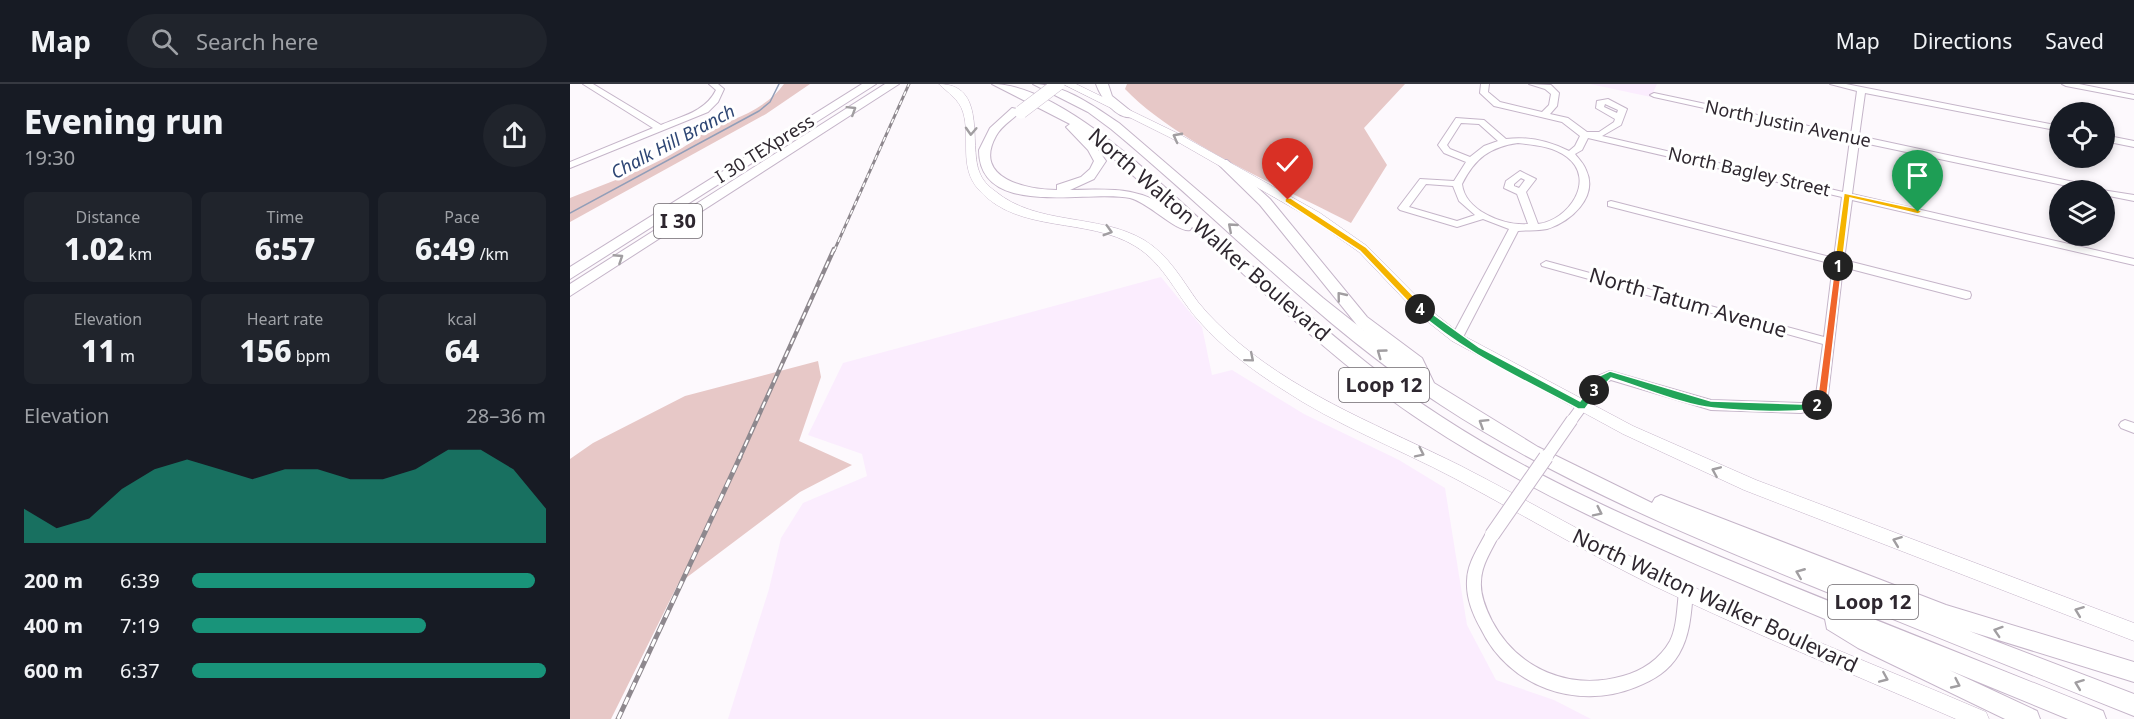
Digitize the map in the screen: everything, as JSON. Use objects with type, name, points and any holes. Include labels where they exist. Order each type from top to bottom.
[{"type":"highway","name":"I 30","points":[[570,266],[764,146],[859,84]]},
{"type":"highway","name":"I 30 TEXpress","points":[[570,274],[764,146],[870,84]]},
{"type":"highway","name":"I 30","points":[[570,291],[893,84]]},
{"type":"highway","name":"North Walton Walker Boulevard","points":[[998,84],[1066,113],[1114,149],[1353,362],[1428,416],[1483,451],[1600,513],[1798,598],[2095,719]]},
{"type":"highway","name":"North Walton Walker Boulevard","points":[[1039,84],[1075,101],[1115,126],[1363,340],[1428,387],[1491,428],[1614,494],[1739,549],[2134,705]]},
{"type":"highway","points":[[1050,84],[992,133],[985,150],[987,166],[998,180],[1028,194],[1102,192],[1144,198],[1204,242],[1239,261]]},
{"type":"highway","points":[[1058,84],[1018,111],[997,136],[993,144],[994,161],[1005,176],[1014,182],[1043,190],[1073,186],[1087,179],[1098,167],[1098,154],[1065,120],[1066,113]]},
{"type":"highway","points":[[1101,84],[1107,98],[1129,115]]},
{"type":"highway","points":[[1223,163],[1264,202],[1362,321],[1416,362],[1428,387]]},
{"type":"highway","points":[[1614,494],[1630,490],[1947,614],[2134,672]]},
{"type":"highway","points":[[1798,598],[1865,641],[2029,719]]},
{"type":"main road","name":"North Walton Walker Boulevard","points":[[944,84],[957,93],[969,109],[971,118],[970,165],[980,186],[990,195],[1017,210],[1103,229],[1138,243],[1172,270],[1204,317],[1251,359],[1289,387],[1482,485],[1563,532],[1686,592],[1979,719]]},
{"type":"main road","points":[[1068,84],[1223,163],[1339,231],[1363,249],[1424,312],[1457,338],[1582,406],[1665,448],[1750,485],[2134,632]]},
{"type":"street","points":[[587,84],[661,129]]},
{"type":"street","name":"North Bagley Street","points":[[1485,84],[1484,93],[1497,104],[1573,124],[1586,135],[2134,262]]},
{"type":"street","points":[[1533,84],[1552,90],[1557,97],[1553,106],[1544,115]]},
{"type":"street","points":[[1834,84],[2049,127]]},
{"type":"street","points":[[2066,84],[2134,97]]},
{"type":"street","points":[[570,164],[705,110],[715,100],[717,87]]},
{"type":"street","points":[[1686,592],[1680,634],[1673,650],[1660,667],[1616,687],[1589,691],[1542,680],[1504,654],[1487,631],[1475,596],[1473,580],[1492,535],[1602,379],[1610,375],[1711,405],[1801,408],[1817,405],[1822,395],[1861,89]]},
{"type":"street","name":"North Justin Avenue","points":[[1654,95],[2050,180]]},
{"type":"street","points":[[1571,153],[1578,148],[1586,135],[1601,134],[1618,123],[1618,118]]},
{"type":"street","points":[[1470,160],[1447,151],[1442,145],[1459,120],[1481,122],[1504,142]]},
{"type":"street","points":[[2115,140],[2134,144]]},
{"type":"street","points":[[1543,141],[1571,153],[1584,177],[1584,192],[1567,216],[1534,227],[1515,228],[1483,216],[1470,207],[1459,194],[1457,184],[1470,160],[1479,152],[1504,142],[1543,141]]},
{"type":"street","points":[[1457,184],[1423,180],[1403,208],[1458,224],[1483,216]]},
{"type":"street","points":[[1521,192],[1534,227]]},
{"type":"street","points":[[2115,194],[2134,198]]},
{"type":"street","points":[[1611,204],[1966,295]]},
{"type":"street","points":[[1457,338],[1515,228]]},
{"type":"street","name":"North Tatum Avenue","points":[[1546,264],[1829,342]]},
{"type":"shaded area","points":[[784,84],[810,84],[766,114],[570,222],[570,198],[658,161],[709,129],[754,110],[773,96]]},
{"type":"shaded area","points":[[1127,84],[1405,84],[1364,128],[1387,165],[1351,223],[1202,146],[1147,109],[1125,89]]},
{"type":"shaded area","points":[[1590,84],[1657,84],[1651,97]]},
{"type":"shaded area","points":[[1161,277],[1202,327],[1212,375],[1232,370],[1304,414],[1399,460],[1445,488],[1467,625],[1496,680],[1554,700],[1591,719],[728,719],[769,589],[781,538],[803,503],[867,476],[862,454],[808,435],[843,363]]},
{"type":"shaded area","points":[[818,361],[821,377],[799,441],[852,465],[800,492],[678,584],[611,719],[570,719],[570,459],[593,443],[685,396]]},
{"type":"waterway","name":"Chalk Hill Branch","points":[[570,213],[759,111],[770,102],[779,84]]},
{"type":"railway","points":[[834,251],[909,84]]},
{"type":"railway","points":[[739,459],[834,249]]},
{"type":"railway","points":[[618,719],[740,457]]},
{"type":"route","points":[[1288,200],[1339,231],[1363,249],[1424,312],[1457,338],[1582,406],[1602,379],[1610,375],[1711,405],[1801,408],[1817,405],[1822,395],[1846,195],[1918,212]]}]
